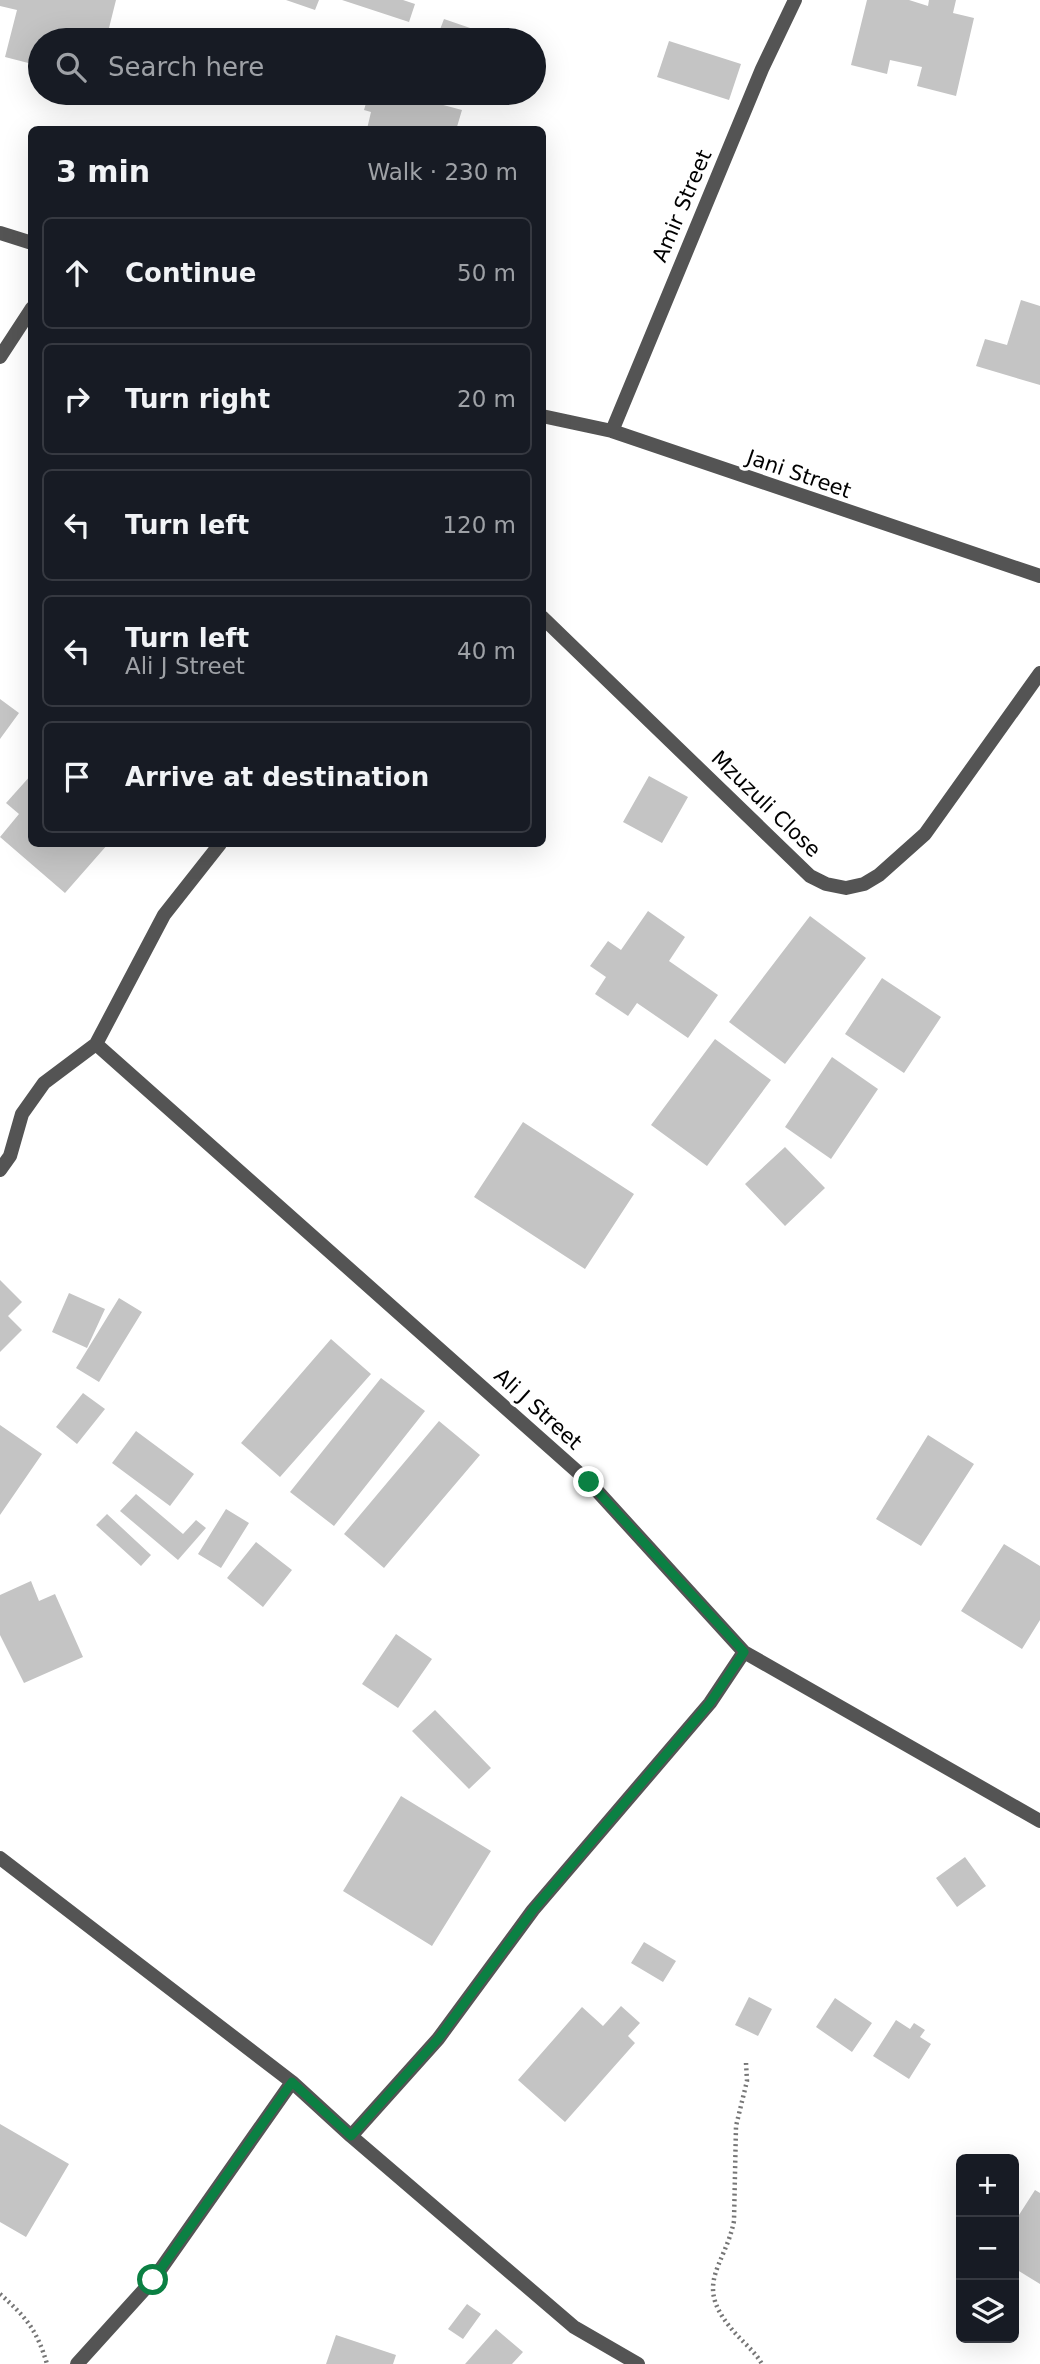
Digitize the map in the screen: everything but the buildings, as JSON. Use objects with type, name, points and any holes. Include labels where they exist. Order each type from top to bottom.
[{"type":"street","name":"Amir Street","points":[[612,431],[762,69],[796,0]]},
{"type":"street","points":[[0,233],[28,242]]},
{"type":"street","points":[[0,356],[28,314]]},
{"type":"street","name":"Jani Street","points":[[546,419],[612,431],[1040,576]]},
{"type":"street","name":"Mzuzuli Close","points":[[546,621],[810,876],[826,884],[846,888],[864,884],[879,875],[925,834],[1040,673]]},
{"type":"street","points":[[0,1170],[10,1156],[22,1114],[44,1083],[96,1044],[164,915],[218,847]]},
{"type":"street","name":"Ali J Street","points":[[96,1044],[589,1482],[744,1652],[1040,1821]]},
{"type":"street","points":[[351,2136],[438,2039],[533,1910],[710,1703],[744,1652]]},
{"type":"street","points":[[0,1858],[292,2082],[574,2327],[638,2364]]},
{"type":"street","points":[[78,2364],[153,2280],[292,2082]]},
{"type":"path","points":[[746,2063],[747,2081],[736,2126],[734,2221],[713,2280],[712,2297],[730,2327],[762,2364]]},
{"type":"path","points":[[0,2294],[21,2313],[39,2338],[47,2364]]},
{"type":"route","points":[[153,2280],[292,2082],[351,2136],[438,2039],[533,1910],[710,1703],[744,1652],[589,1482]]}]
